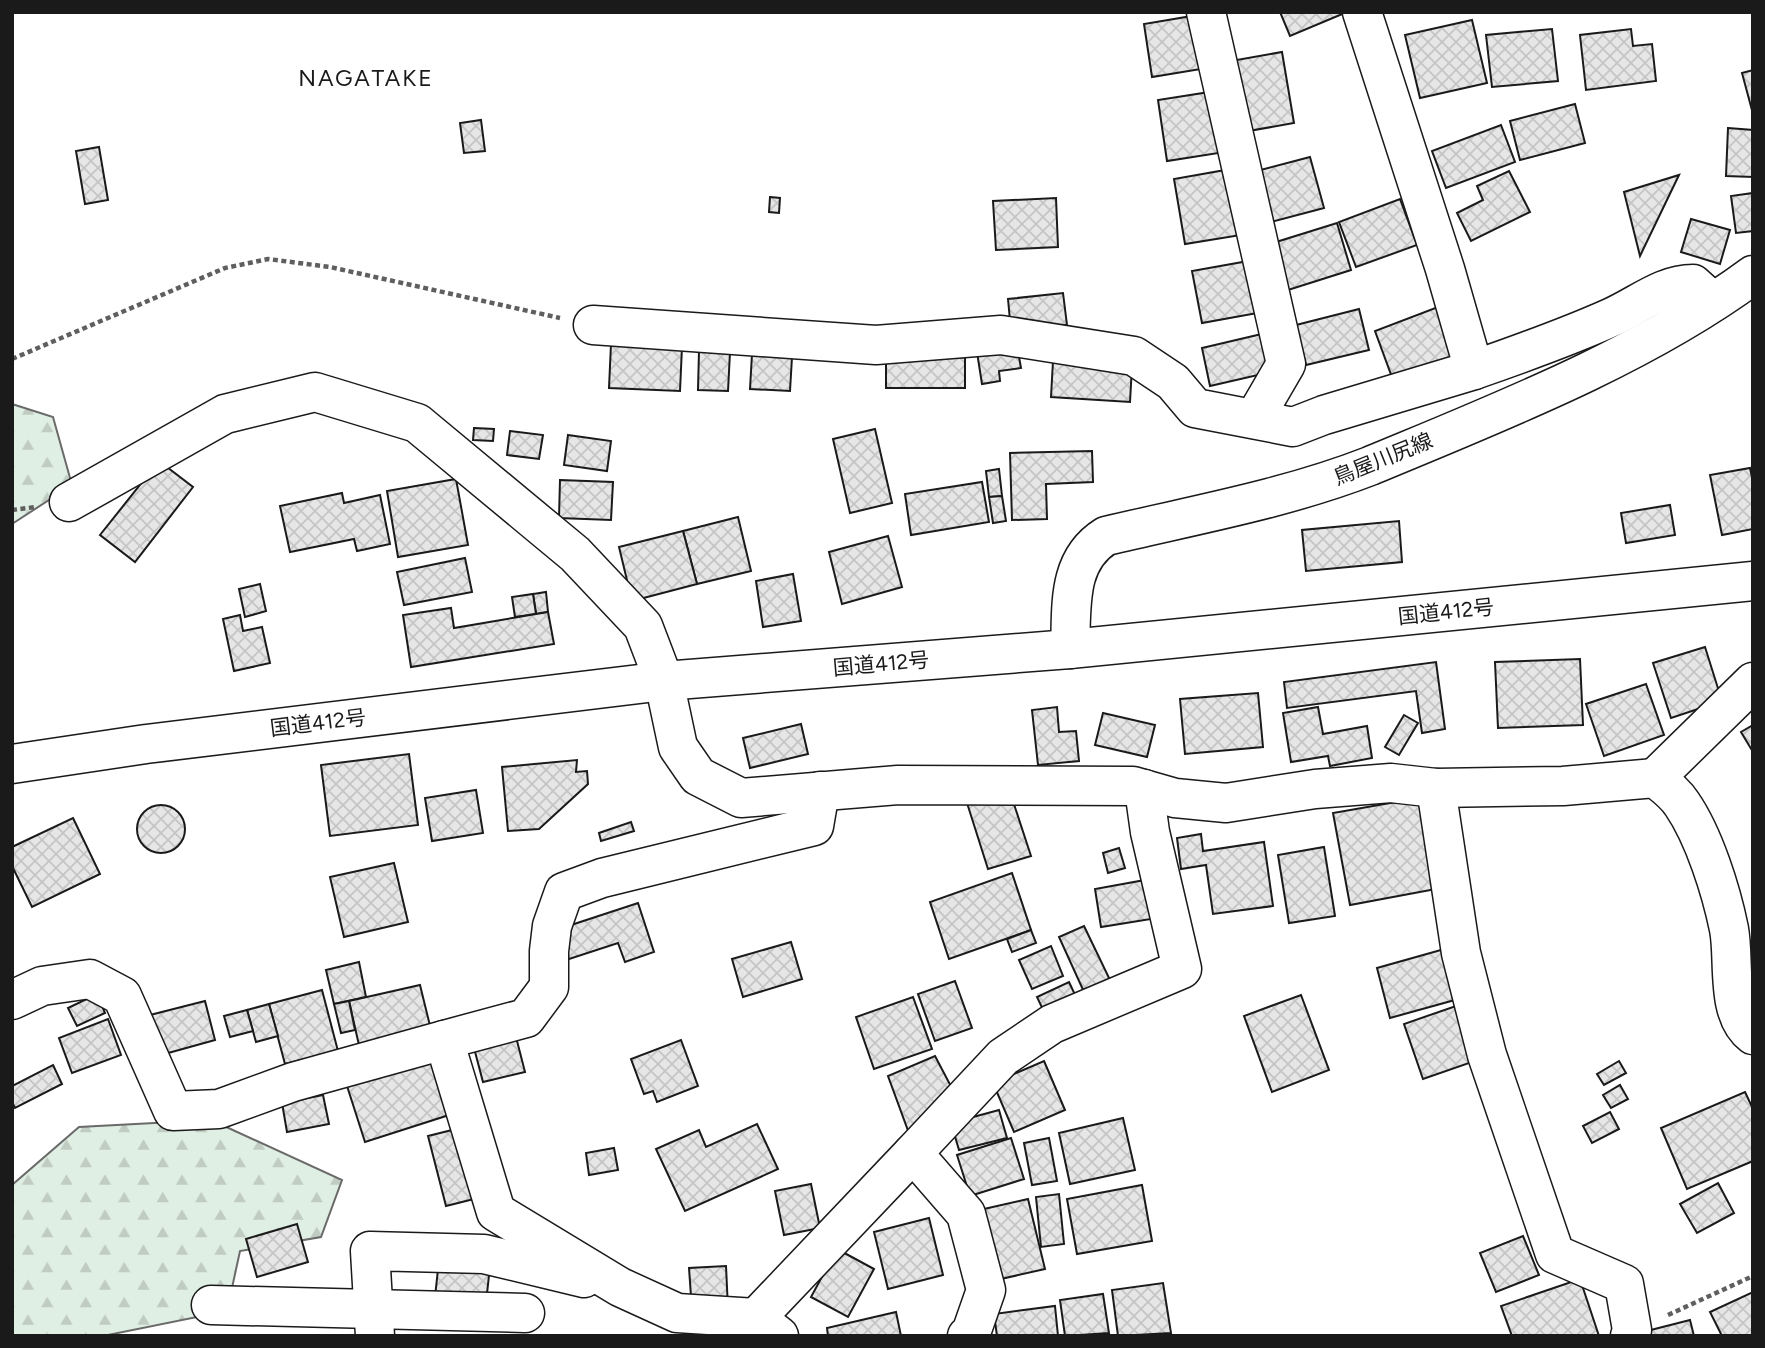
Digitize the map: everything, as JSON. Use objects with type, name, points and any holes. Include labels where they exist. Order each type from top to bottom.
[{"type":"main road","points":[[1206,12],[1286,364],[1254,419]]},
{"type":"main road","points":[[1362,12],[1445,269],[1474,370]]},
{"type":"main road","name":"鳥屋川尻線","points":[[1070,649],[1073,582],[1077,568],[1092,545],[1105,536],[1283,495],[1337,479],[1602,364],[1660,334],[1753,275]]},
{"type":"main road","points":[[593,325],[876,345],[1001,335],[1134,356],[1173,382],[1195,408],[1293,427],[1533,349],[1612,317],[1677,284],[1693,284],[1713,302]]},
{"type":"main road","points":[[69,502],[225,414],[314,392],[417,423],[583,563],[643,626],[664,681],[678,747],[698,776],[741,798],[898,785],[1133,786],[1175,798],[1226,803],[1315,789],[1391,783],[1436,788],[1563,786],[1655,778],[1753,682]]},
{"type":"main road","name":"国道412号","points":[[12,764],[160,742],[664,681],[1070,649],[1753,581]]},
{"type":"main road","points":[[1655,778],[1682,804],[1695,827],[1712,870],[1729,929],[1738,1016],[1753,1035]]},
{"type":"main road","points":[[1436,788],[1461,953],[1487,1055],[1555,1254],[1623,1284],[1631,1333]]},
{"type":"main road","points":[[444,1040],[496,1212],[620,1287],[677,1313],[768,1327],[913,1153],[1003,1057],[1052,1024],[1182,969],[1150,832],[1144,789]]},
{"type":"main road","points":[[12,1000],[42,986],[90,979],[122,996],[173,1111],[219,1109],[293,1082],[526,1018],[549,987],[552,926],[564,892],[602,878],[814,826],[820,791]]},
{"type":"main road","points":[[913,1153],[966,1214],[986,1290],[971,1333],[967,1336]]},
{"type":"main road","points":[[374,1322],[370,1251],[484,1254],[620,1287]]},
{"type":"main road","points":[[211,1305],[374,1322],[525,1314]]},
{"type":"path","points":[[12,359],[225,268],[268,259],[330,267],[593,325]]},
{"type":"path","points":[[1631,1333],[1753,1276]]},
{"type":"green space","points":[[12,404],[53,417],[72,485],[12,524]]},
{"type":"green space","points":[[211,1120],[342,1180],[321,1237],[240,1251],[227,1311],[103,1336],[12,1336],[12,1185],[79,1127]]},
{"type":"building","points":[[1280,12],[1347,12],[1290,36]]},
{"type":"building","points":[[1192,16],[1201,69],[1152,77],[1144,24]]},
{"type":"building","points":[[1472,20],[1487,83],[1420,98],[1405,35]]},
{"type":"building","points":[[1552,29],[1558,81],[1492,87],[1486,35]]},
{"type":"building","points":[[1631,29],[1633,46],[1652,44],[1656,81],[1586,90],[1580,35]]},
{"type":"building","points":[[1282,52],[1294,123],[1243,132],[1231,61]]},
{"type":"building","points":[[1753,70],[1753,114],[1742,73]]},
{"type":"building","points":[[1216,91],[1225,152],[1167,161],[1158,100]]},
{"type":"building","points":[[1575,104],[1585,143],[1520,160],[1510,121]]},
{"type":"building","points":[[481,120],[485,151],[464,153],[460,123]]},
{"type":"building","points":[[1501,125],[1515,162],[1446,188],[1432,151]]},
{"type":"building","points":[[1728,128],[1753,130],[1753,177],[1726,176]]},
{"type":"building","points":[[99,147],[108,200],[85,204],[76,151]]},
{"type":"building","points":[[1310,157],[1324,208],[1263,224],[1249,173]]},
{"type":"building","points":[[1231,169],[1241,235],[1185,244],[1174,179]]},
{"type":"building","points":[[1509,171],[1530,212],[1471,241],[1457,213],[1483,200],[1477,186]]},
{"type":"building","points":[[1679,175],[1640,256],[1624,192]]},
{"type":"building","points":[[1753,193],[1753,231],[1736,233],[1731,196]]},
{"type":"building","points":[[770,197],[780,198],[779,213],[769,212]]},
{"type":"building","points":[[1056,198],[1058,247],[996,250],[993,201]]},
{"type":"building","points":[[1400,199],[1417,245],[1356,267],[1339,222]]},
{"type":"building","points":[[1691,219],[1730,230],[1720,264],[1681,252]]},
{"type":"building","points":[[1337,223],[1351,270],[1288,290],[1273,243]]},
{"type":"building","points":[[1254,260],[1263,312],[1202,323],[1192,271]]},
{"type":"building","points":[[1063,293],[1067,325],[1011,331],[1008,299]]},
{"type":"building","points":[[1438,307],[1456,356],[1393,380],[1375,331]]},
{"type":"building","points":[[1359,309],[1369,350],[1306,365],[1296,325]]},
{"type":"building","points":[[1266,333],[1275,371],[1210,386],[1202,348]]},
{"type":"building","points":[[611,344],[682,347],[680,391],[609,388]]},
{"type":"building","points":[[1017,346],[1021,368],[999,371],[1000,381],[982,384],[977,352]]},
{"type":"building","points":[[699,351],[730,352],[728,391],[698,390]]},
{"type":"building","points":[[752,354],[792,357],[790,391],[750,389]]},
{"type":"building","points":[[965,357],[965,388],[886,388],[886,358]]},
{"type":"building","points":[[1053,361],[1132,366],[1130,402],[1051,397]]},
{"type":"building","points":[[474,428],[494,429],[493,441],[473,440]]},
{"type":"building","points":[[875,429],[892,503],[850,513],[833,439]]},
{"type":"building","points":[[510,431],[543,435],[539,459],[507,455]]},
{"type":"building","points":[[568,435],[611,441],[607,471],[564,465]]},
{"type":"building","points":[[1092,451],[1093,482],[1046,484],[1047,519],[1012,520],[1010,453]]},
{"type":"building","points":[[159,461],[193,487],[135,562],[100,535]]},
{"type":"building","points":[[1750,468],[1753,482],[1753,529],[1722,535],[1710,475]]},
{"type":"building","points":[[999,469],[1002,496],[989,497],[986,471]]},
{"type":"building","points":[[456,479],[468,545],[398,557],[387,491]]},
{"type":"building","points":[[560,480],[613,482],[611,520],[559,518]]},
{"type":"building","points":[[982,482],[989,522],[911,535],[905,494]]},
{"type":"building","points":[[342,493],[344,503],[380,495],[390,544],[357,551],[354,539],[290,552],[280,506]]},
{"type":"building","points":[[1002,496],[1006,521],[993,523],[989,497]]},
{"type":"building","points":[[1670,505],[1675,535],[1626,543],[1621,513]]},
{"type":"building","points":[[738,517],[751,571],[697,584],[683,531]]},
{"type":"building","points":[[1399,521],[1402,562],[1306,571],[1302,530]]},
{"type":"building","points":[[683,531],[697,584],[632,601],[619,547]]},
{"type":"building","points":[[888,536],[902,587],[842,604],[829,552]]},
{"type":"building","points":[[465,558],[472,592],[404,605],[397,572]]},
{"type":"building","points":[[793,574],[801,621],[763,627],[756,581]]},
{"type":"building","points":[[260,584],[266,611],[245,617],[239,589]]},
{"type":"building","points":[[546,592],[548,612],[536,614],[533,594]]},
{"type":"building","points":[[533,594],[536,614],[515,617],[512,597]]},
{"type":"building","points":[[451,608],[454,628],[548,612],[554,644],[411,667],[403,615]]},
{"type":"building","points":[[240,615],[243,631],[262,627],[270,663],[234,671],[223,619]]},
{"type":"building","points":[[1705,647],[1722,701],[1671,718],[1653,663]]},
{"type":"building","points":[[1580,659],[1583,725],[1498,728],[1495,662]]},
{"type":"building","points":[[1436,662],[1445,729],[1422,733],[1416,691],[1287,708],[1284,682]]},
{"type":"building","points":[[1646,684],[1664,735],[1604,756],[1586,704]]},
{"type":"building","points":[[1258,693],[1263,747],[1185,754],[1180,699]]},
{"type":"building","points":[[1057,707],[1059,732],[1076,731],[1079,761],[1038,765],[1032,710]]},
{"type":"building","points":[[1318,707],[1323,734],[1367,726],[1372,758],[1330,766],[1328,756],[1291,762],[1283,713]]},
{"type":"building","points":[[1103,713],[1155,725],[1147,757],[1095,745]]},
{"type":"building","points":[[1404,715],[1418,723],[1399,755],[1385,747]]},
{"type":"building","points":[[801,724],[808,754],[750,768],[743,738]]},
{"type":"building","points":[[1753,725],[1753,752],[1741,732]]},
{"type":"building","points":[[409,754],[418,825],[330,836],[321,765]]},
{"type":"building","points":[[577,760],[576,772],[587,771],[588,784],[539,829],[508,831],[502,767]]},
{"type":"building","points":[[1009,789],[1031,856],[988,869],[967,803]]},
{"type":"building","points":[[476,790],[483,833],[432,841],[425,798]]},
{"type":"building","points":[[1419,798],[1436,889],[1350,905],[1333,813]]},
{"type":"building","points":[[161,805],[178,812],[185,829],[178,846],[161,853],[144,846],[137,829],[144,812]]},
{"type":"building","points":[[73,818],[100,874],[32,907],[12,866],[12,847]]},
{"type":"building","points":[[631,822],[634,831],[601,841],[599,833]]},
{"type":"building","points":[[1201,834],[1203,851],[1264,842],[1273,906],[1213,914],[1206,865],[1181,869],[1177,838]]},
{"type":"building","points":[[1324,847],[1335,916],[1289,923],[1278,855]]},
{"type":"building","points":[[1119,848],[1125,868],[1108,873],[1103,853]]},
{"type":"building","points":[[394,863],[408,922],[344,937],[330,877]]},
{"type":"building","points":[[1012,873],[1031,930],[949,959],[930,902]]},
{"type":"building","points":[[1145,880],[1151,919],[1101,927],[1095,889]]},
{"type":"building","points":[[638,903],[654,952],[625,962],[618,943],[566,960],[556,930]]},
{"type":"building","points":[[1084,926],[1110,980],[1084,992],[1059,937]]},
{"type":"building","points":[[1031,930],[1036,943],[1012,952],[1007,939]]},
{"type":"building","points":[[791,942],[802,979],[743,997],[732,959]]},
{"type":"building","points":[[1051,946],[1063,976],[1032,989],[1019,960]]},
{"type":"building","points":[[1448,948],[1462,998],[1390,1018],[1377,968]]},
{"type":"building","points":[[359,962],[366,997],[334,1004],[326,970]]},
{"type":"building","points":[[955,981],[972,1028],[935,1041],[918,994]]},
{"type":"building","points":[[1069,982],[1077,999],[1045,1014],[1037,997]]},
{"type":"building","points":[[420,985],[433,1038],[361,1054],[349,1001]]},
{"type":"building","points":[[322,990],[338,1051],[285,1064],[269,1004]]},
{"type":"building","points":[[97,994],[105,1013],[77,1026],[68,1008]]},
{"type":"building","points":[[1301,995],[1329,1070],[1272,1092],[1244,1016]]},
{"type":"building","points":[[913,997],[932,1049],[874,1069],[856,1017]]},
{"type":"building","points":[[205,1001],[215,1040],[161,1055],[150,1015]]},
{"type":"building","points":[[349,1001],[355,1030],[341,1033],[334,1004]]},
{"type":"building","points":[[269,1004],[278,1036],[256,1042],[247,1010]]},
{"type":"building","points":[[1456,1006],[1475,1061],[1423,1079],[1404,1024]]},
{"type":"building","points":[[247,1010],[253,1031],[230,1037],[224,1016]]},
{"type":"building","points":[[108,1019],[121,1055],[72,1073],[59,1038]]},
{"type":"building","points":[[516,1037],[525,1072],[483,1082],[474,1048]]},
{"type":"building","points":[[681,1040],[698,1086],[657,1102],[653,1091],[644,1094],[631,1059]]},
{"type":"building","points":[[935,1056],[955,1094],[910,1136],[888,1076]]},
{"type":"building","points":[[431,1060],[449,1115],[365,1142],[347,1086]]},
{"type":"building","points":[[1044,1061],[1065,1110],[1014,1132],[993,1083]]},
{"type":"building","points":[[1619,1061],[1626,1073],[1604,1085],[1597,1074]]},
{"type":"building","points":[[53,1065],[62,1084],[15,1108],[12,1102],[12,1086]]},
{"type":"building","points":[[1620,1085],[1628,1099],[1611,1108],[1603,1095]]},
{"type":"building","points":[[1745,1092],[1753,1109],[1753,1161],[1687,1189],[1661,1128]]},
{"type":"building","points":[[323,1095],[329,1124],[287,1132],[282,1103]]},
{"type":"building","points":[[999,1110],[1007,1138],[959,1150],[951,1123]]},
{"type":"building","points":[[1610,1112],[1619,1129],[1592,1143],[1583,1126]]},
{"type":"building","points":[[1123,1118],[1135,1170],[1070,1184],[1059,1133]]},
{"type":"building","points":[[757,1124],[778,1169],[685,1211],[656,1149],[699,1130],[706,1147]]},
{"type":"building","points":[[464,1127],[482,1197],[446,1206],[428,1136]]},
{"type":"building","points":[[1011,1138],[1024,1179],[970,1196],[957,1155]]},
{"type":"building","points":[[1049,1138],[1057,1181],[1032,1185],[1024,1143]]},
{"type":"building","points":[[614,1148],[618,1170],[589,1175],[586,1153]]},
{"type":"building","points":[[1718,1183],[1734,1213],[1697,1233],[1680,1204]]},
{"type":"building","points":[[811,1184],[820,1228],[784,1235],[775,1191]]},
{"type":"building","points":[[1142,1185],[1152,1241],[1077,1254],[1067,1199]]},
{"type":"building","points":[[1059,1194],[1064,1244],[1041,1247],[1036,1197]]},
{"type":"building","points":[[1028,1199],[1045,1269],[992,1281],[975,1211]]},
{"type":"building","points":[[929,1218],[943,1275],[888,1289],[874,1232]]},
{"type":"building","points":[[297,1224],[308,1262],[257,1277],[246,1239]]},
{"type":"building","points":[[1523,1236],[1539,1275],[1496,1292],[1480,1253]]},
{"type":"building","points":[[837,1249],[874,1269],[848,1317],[811,1297]]},
{"type":"building","points":[[439,1260],[490,1266],[486,1303],[435,1297]]},
{"type":"building","points":[[726,1266],[728,1309],[692,1310],[689,1268]]},
{"type":"building","points":[[1580,1279],[1599,1336],[1512,1336],[1501,1306]]},
{"type":"building","points":[[1163,1283],[1171,1333],[1118,1336],[1112,1290]]},
{"type":"building","points":[[1753,1292],[1753,1336],[1722,1336],[1710,1312]]},
{"type":"building","points":[[1103,1294],[1109,1333],[1065,1336],[1060,1300]]},
{"type":"building","points":[[1055,1306],[1058,1336],[997,1336],[994,1314]]},
{"type":"building","points":[[896,1312],[901,1336],[828,1336],[827,1328]]},
{"type":"building","points":[[1690,1320],[1694,1336],[1640,1336],[1639,1333]]},
{"type":"district","name":"NAGATAKE","points":[[366,78]]}]
